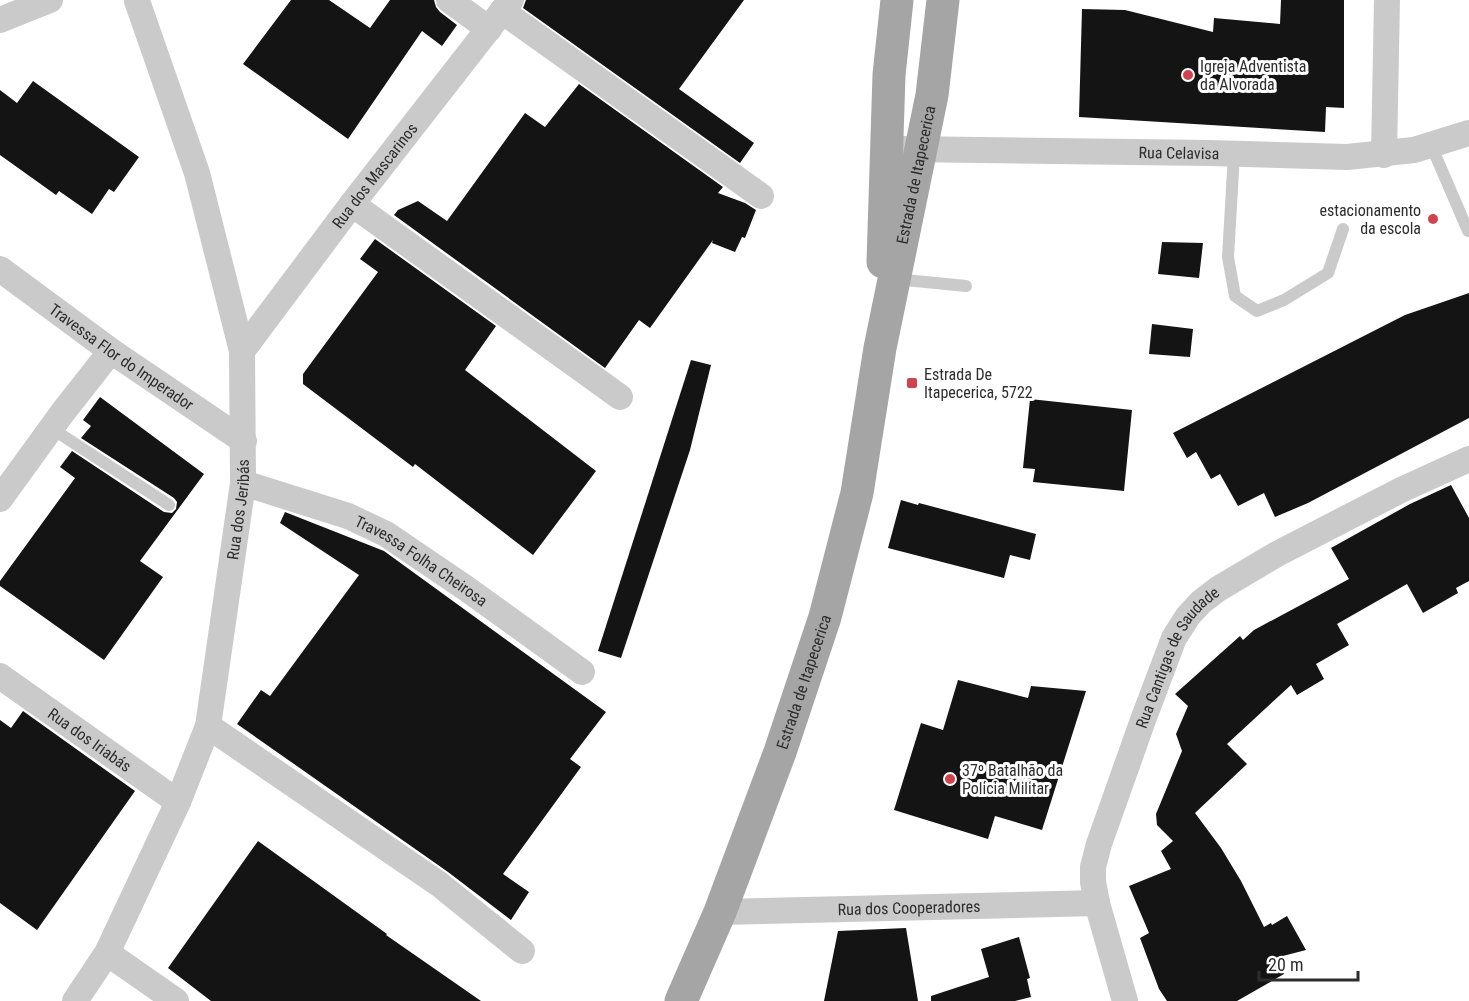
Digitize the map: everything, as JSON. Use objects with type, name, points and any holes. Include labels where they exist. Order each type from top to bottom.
[{"type":"main road","name":"Estrada de Itapecerica","points":[[880,348],[889,75],[897,0]]},
{"type":"main road","name":"Estrada de Itapecerica","points":[[681,1001],[720,912],[780,752],[825,617],[857,493],[880,348],[932,95],[943,0]]},
{"type":"street","points":[[0,20],[50,0]]},
{"type":"street","name":"Rua dos Jeribás","points":[[75,1001],[106,953],[178,802],[208,726],[243,483],[242,351],[197,173],[141,0]]},
{"type":"street","points":[[449,0],[500,14],[761,196]]},
{"type":"street","points":[[1384,154],[1387,0]]},
{"type":"street","name":"Rua dos Mascarinos","points":[[242,351],[352,204],[500,14]]},
{"type":"street","name":"Rua Celavisa","points":[[886,148],[1347,157],[1414,150],[1469,133]]},
{"type":"street","points":[[352,204],[620,397]]},
{"type":"street","name":"Travessa Flor do Imperador","points":[[0,269],[111,351],[244,441]]},
{"type":"street","points":[[0,499],[111,351]]},
{"type":"street","name":"Rua Cantigas de Saudade","points":[[1125,1001],[1097,903],[1092,882],[1093,867],[1099,844],[1174,638],[1188,616],[1218,589],[1277,554],[1401,490],[1469,459]]},
{"type":"street","name":"Travessa Folha Cheirosa","points":[[243,483],[348,516],[386,534],[582,672]]},
{"type":"street","name":"Rua dos Iriabás","points":[[0,676],[178,802]]},
{"type":"street","points":[[208,726],[439,884],[522,951]]},
{"type":"street","name":"Rua dos Cooperadores","points":[[720,912],[1097,903]]},
{"type":"street","points":[[106,953],[176,1001]]},
{"type":"lane","points":[[1431,145],[1468,231]]},
{"type":"lane","points":[[1234,154],[1228,257],[1235,296],[1257,311],[1284,300],[1328,273],[1343,229]]},
{"type":"lane","points":[[894,279],[966,286]]},
{"type":"lane","points":[[51,428],[169,505]]},
{"type":"building","points":[[291,0],[329,0],[370,28],[390,0],[434,0],[440,12],[457,25],[442,46],[422,31],[348,139],[243,64]]},
{"type":"building","points":[[526,0],[744,0],[679,89],[754,143],[740,163],[523,8]]},
{"type":"building","name":"Igreja Adventista da Alvorada","points":[[1281,0],[1344,0],[1344,108],[1326,107],[1325,132],[1079,117],[1082,9],[1125,10],[1213,32],[1214,18],[1280,24]]},
{"type":"building","points":[[33,81],[139,157],[114,192],[109,189],[92,214],[59,191],[56,195],[0,155],[0,90],[17,103]]},
{"type":"building","points":[[579,84],[723,187],[718,193],[745,203],[756,210],[745,238],[742,237],[735,252],[712,243],[713,240],[650,328],[639,320],[605,368],[394,215],[398,210],[418,201],[447,221],[525,113],[545,127]]},
{"type":"building","points":[[375,239],[496,326],[465,370],[596,471],[533,555],[415,464],[413,467],[303,384],[303,374],[378,272],[360,259]]},
{"type":"building","points":[[1162,242],[1203,243],[1199,278],[1158,274]]},
{"type":"building","points":[[1469,293],[1469,418],[1308,503],[1275,517],[1264,493],[1238,506],[1220,474],[1211,479],[1196,452],[1187,458],[1173,433],[1405,315]]},
{"type":"building","points":[[1152,324],[1193,329],[1190,357],[1149,354]]},
{"type":"building","points":[[691,360],[711,365],[690,450],[621,658],[598,651]]},
{"type":"building","points":[[100,397],[204,474],[140,561],[163,577],[104,660],[0,586],[0,581],[75,478],[60,467],[72,451],[164,512],[172,513],[176,509],[177,502],[174,498],[81,438],[91,426],[83,420]]},
{"type":"building","points":[[1030,399],[1132,410],[1124,491],[1033,482],[1035,469],[1023,468]]},
{"type":"building","points":[[1451,485],[1469,518],[1469,581],[1456,588],[1458,593],[1423,613],[1407,584],[1337,624],[1349,645],[1316,664],[1324,679],[1297,695],[1291,685],[1227,744],[1247,764],[1195,813],[1221,848],[1241,881],[1264,927],[1287,916],[1306,950],[1275,958],[1284,974],[1237,1001],[1167,1001],[1159,989],[1140,938],[1149,933],[1129,886],[1171,869],[1161,851],[1173,841],[1157,825],[1156,814],[1182,751],[1176,734],[1188,706],[1175,694],[1240,636],[1243,640],[1254,630],[1349,579],[1331,548],[1410,504]]},
{"type":"building","points":[[901,500],[1036,534],[1030,560],[1010,555],[1004,578],[888,548]]},
{"type":"building","points":[[285,512],[384,551],[606,712],[570,759],[581,767],[503,874],[529,892],[511,920],[448,872],[237,724],[261,690],[270,696],[359,575],[280,523]]},
{"type":"building","points":[[958,680],[1028,698],[1031,686],[1086,691],[1042,830],[995,816],[988,839],[894,810],[921,723],[943,730]]},
{"type":"building","points":[[23,711],[135,791],[37,930],[0,903],[0,720],[11,728]]},
{"type":"building","points":[[258,841],[481,1001],[211,1001],[168,968]]},
{"type":"building","points":[[906,928],[918,1001],[824,1001],[838,931]]},
{"type":"building","points":[[1019,937],[1030,978],[1027,979],[1031,997],[1015,1001],[931,1001],[931,996],[989,977],[981,949]]},
{"type":"place","name":"Igreja Adventista da Alvorada","points":[[1188,75]]},
{"type":"place","name":"estacionamento da escola","points":[[1433,219]]},
{"type":"place","name":"Estrada De Itapecerica, 5722","points":[[912,383]]},
{"type":"place","name":"37º Batalhão da Policia Militar","points":[[950,779]]}]
